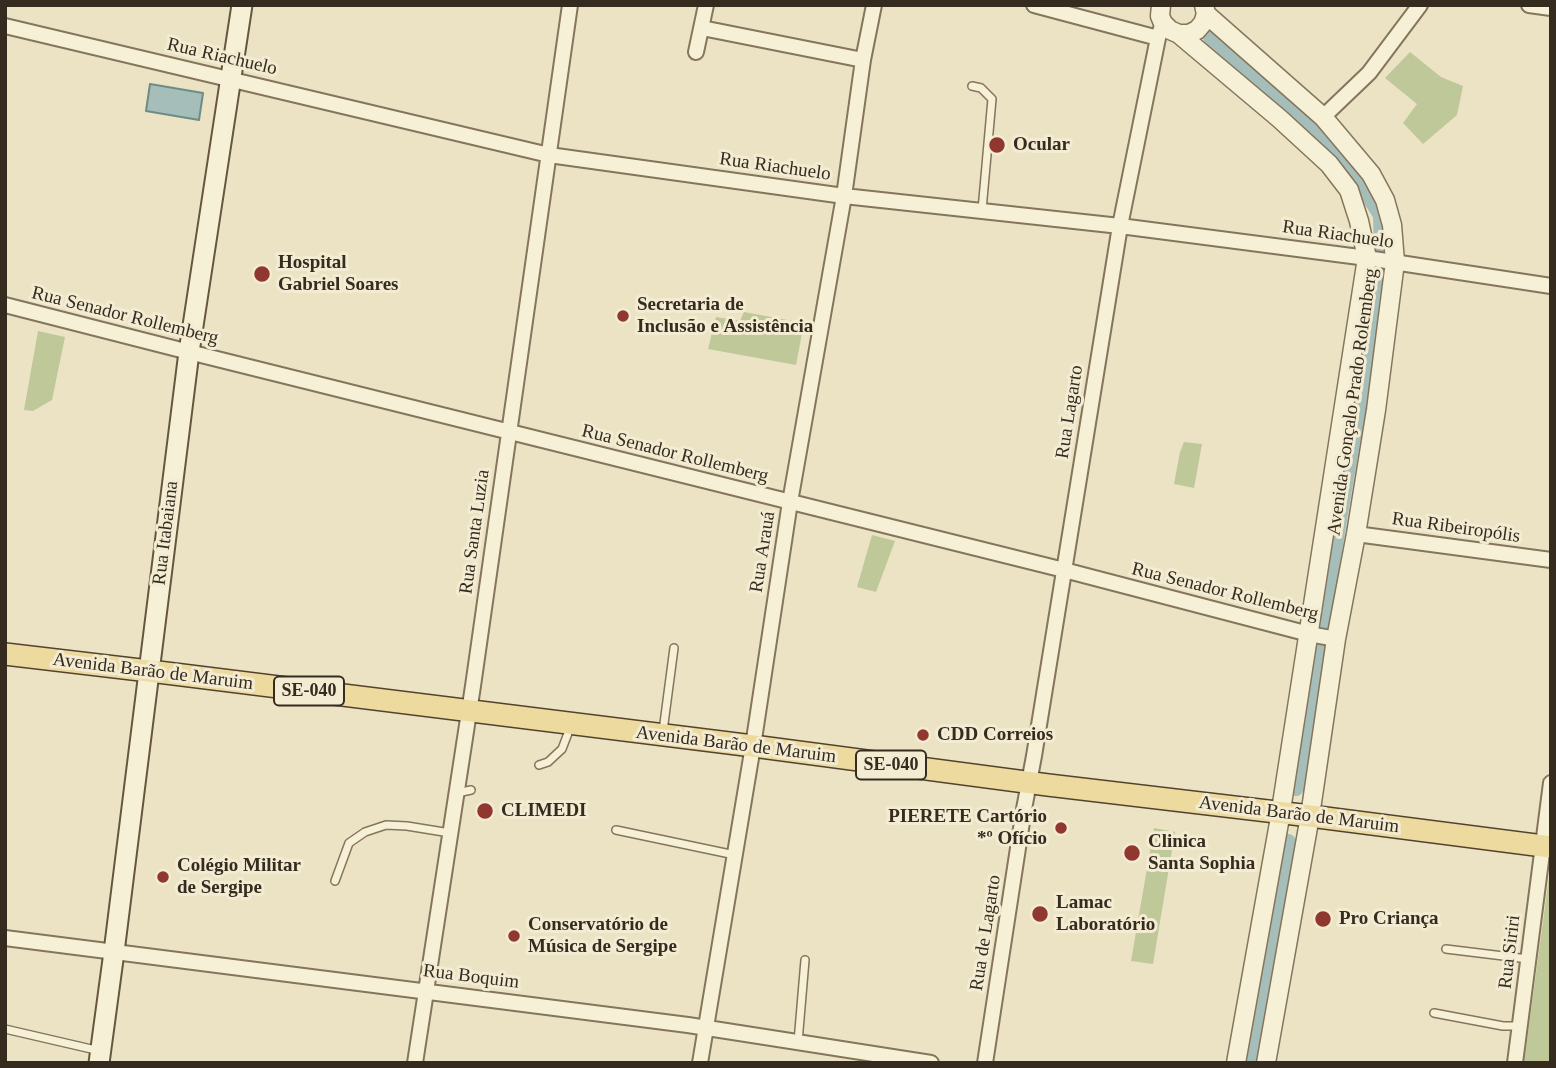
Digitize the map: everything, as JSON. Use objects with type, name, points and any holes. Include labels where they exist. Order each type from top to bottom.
[{"type":"main road","name":"Rua Itabaiana","points":[[100,1057],[189,352],[242,5]]},
{"type":"main road","name":"Avenida Barão de Maruim","points":[[5,654],[753,746],[1280,818],[1546,846]]},
{"type":"street","name":"Rua Santa Luzia","points":[[415,1063],[450,833],[464,791],[469,711],[570,5]]},
{"type":"street","points":[[696,52],[706,5]]},
{"type":"street","name":"Rua Arauá","points":[[701,1063],[790,502],[844,196],[863,60],[874,5]]},
{"type":"street","points":[[1034,5],[1160,16]]},
{"type":"street","points":[[1323,117],[1369,73],[1420,5]]},
{"type":"street","points":[[1529,5],[1551,8]]},
{"type":"street","points":[[1180,34],[1197,30],[1203,23],[1206,8]]},
{"type":"street","name":"Avenida Gonçalo Prado Rolemberg","points":[[1206,8],[1323,117],[1371,174],[1385,200],[1392,225],[1392,262],[1376,410],[1356,534],[1322,637],[1280,818],[1237,1063]]},
{"type":"street","name":"Avenida Gonçalo Prado Rolemberg","points":[[1160,16],[1170,30],[1180,34],[1329,164],[1349,190],[1371,258],[1322,637],[1309,821],[1265,1063]]},
{"type":"street","name":"Rua Lagarto","points":[[1024,809],[1120,226],[1160,16]]},
{"type":"street","name":"Rua Riachuelo","points":[[5,26],[549,155],[844,196],[1120,226],[1371,258],[1551,286]]},
{"type":"street","points":[[702,28],[863,60]]},
{"type":"street","name":"Rua Senador Rollemberg","points":[[5,305],[1322,637]]},
{"type":"street","name":"Rua Ribeiropólis","points":[[1356,534],[1551,560]]},
{"type":"street","name":"Rua Siriri","points":[[1515,1063],[1546,846],[1551,783]]},
{"type":"street","name":"Rua de Lagarto","points":[[985,1063],[1024,809]]},
{"type":"street","name":"Rua Boquim","points":[[5,938],[707,1027],[931,1063]]},
{"type":"lane","points":[[972,86],[981,88],[992,99],[982,211]]},
{"type":"lane","points":[[662,735],[674,648]]},
{"type":"lane","points":[[539,765],[548,762],[562,749],[571,724]]},
{"type":"lane","points":[[335,881],[349,843],[365,832],[386,825],[450,833]]},
{"type":"lane","points":[[616,830],[734,855]]},
{"type":"lane","points":[[1447,949],[1528,959]]},
{"type":"lane","points":[[798,1042],[805,960]]},
{"type":"lane","points":[[1434,1013],[1503,1026],[1520,1026]]},
{"type":"lane","points":[[5,1029],[100,1057]]},
{"type":"green space","points":[[1410,52],[1441,77],[1463,86],[1457,115],[1423,144],[1403,123],[1417,104],[1385,78]]},
{"type":"green space","points":[[744,312],[804,323],[796,365],[708,349],[716,317],[740,321]]},
{"type":"green space","points":[[38,331],[65,337],[52,400],[33,411],[24,410]]},
{"type":"green space","points":[[1184,442],[1202,444],[1194,488],[1174,484]]},
{"type":"green space","points":[[872,535],[895,541],[876,592],[857,587]]},
{"type":"green space","points":[[1154,828],[1175,832],[1153,964],[1131,961]]},
{"type":"green space","points":[[1551,862],[1551,1063],[1524,1063]]},
{"type":"water","points":[[150,84],[203,93],[199,120],[146,111]]},
{"type":"waterway","points":[[1211,38],[1309,122],[1354,173],[1381,215],[1382,248],[1378,295],[1296,788]]},
{"type":"waterway","points":[[1253,1063],[1288,842]]},
{"type":"place","name":"Ocular","points":[[997,145]]},
{"type":"place","name":"Hospital Gabriel Soares","points":[[262,274]]},
{"type":"place","name":"Secretaria de Inclusão e Assistência","points":[[623,316]]},
{"type":"place","name":"CDD Correios","points":[[923,735]]},
{"type":"place","name":"CLIMEDI","points":[[485,811]]},
{"type":"place","name":"PIERETE Cartório *º Ofício","points":[[1061,828]]},
{"type":"place","name":"Clinica Santa Sophia","points":[[1132,853]]},
{"type":"place","name":"Colégio Militar de Sergipe","points":[[163,877]]},
{"type":"place","name":"Lamac Laboratório","points":[[1040,914]]},
{"type":"place","name":"Pro Criança","points":[[1323,919]]},
{"type":"place","name":"Conservatório de Música de Sergipe","points":[[514,936]]}]
